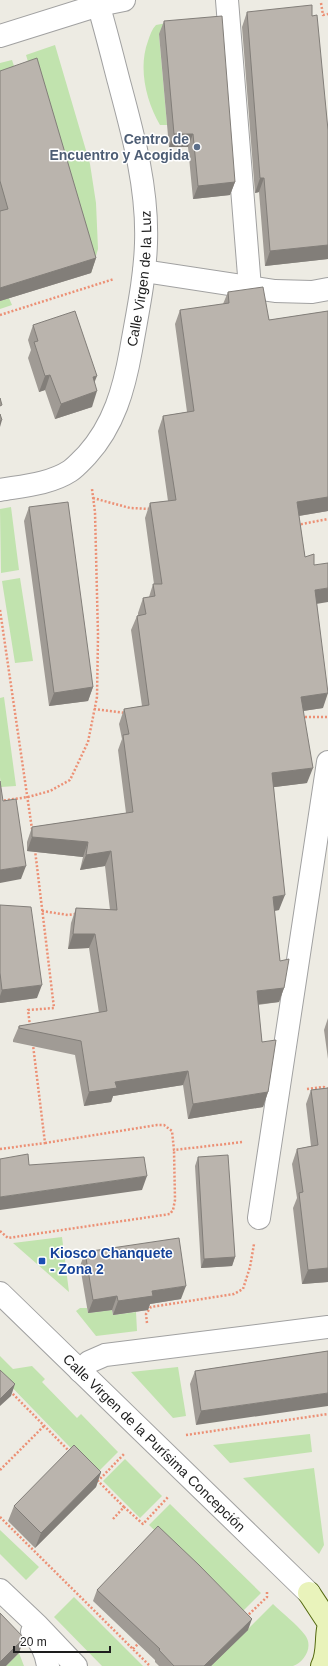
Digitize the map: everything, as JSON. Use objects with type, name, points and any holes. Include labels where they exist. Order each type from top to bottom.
[{"type":"main road","points":[[309,1593],[328,1610]]},
{"type":"main road","points":[[309,1593],[328,1622]]},
{"type":"main road","points":[[322,1666],[327,1655],[326,1639],[328,1629]]},
{"type":"street","points":[[0,36],[98,3],[124,0]]},
{"type":"street","points":[[227,0],[250,288]]},
{"type":"street","name":"Calle Virgen de la Luz","points":[[0,490],[52,480],[70,471],[83,459],[104,434],[114,416],[126,380],[144,270],[146,241],[142,179],[129,122],[98,3]]},
{"type":"street","points":[[144,270],[250,288],[294,292],[328,289]]},
{"type":"street","points":[[259,1218],[328,762]]},
{"type":"street","name":"Calle Virgen de la Purísima Concepción","points":[[0,1293],[309,1593]]},
{"type":"street","points":[[80,1371],[89,1362],[105,1355],[328,1327]]},
{"type":"street","points":[[0,1590],[38,1626],[76,1666]]},
{"type":"street","points":[[21,1611],[30,1630],[41,1642],[47,1658],[48,1666]]},
{"type":"path","points":[[321,3],[323,14],[328,14]]},
{"type":"path","points":[[0,315],[144,270]]},
{"type":"path","points":[[0,801],[28,798],[50,791],[70,780],[88,742],[97,697],[98,635],[95,512],[90,474],[83,459]]},
{"type":"path","points":[[93,498],[130,508],[156,509]]},
{"type":"path","points":[[289,526],[328,519]]},
{"type":"path","points":[[0,610],[33,831]]},
{"type":"path","points":[[94,709],[131,713]]},
{"type":"path","points":[[297,718],[319,716],[328,717]]},
{"type":"path","points":[[31,1034],[28,1010],[54,1008],[34,846]]},
{"type":"path","points":[[42,911],[68,915],[83,914]]},
{"type":"path","points":[[32,1041],[45,1142]]},
{"type":"path","points":[[0,1149],[164,1125],[172,1131],[175,1200],[174,1210],[170,1214],[8,1238],[0,1231]]},
{"type":"path","points":[[174,1150],[242,1142],[269,1147]]},
{"type":"path","points":[[150,1349],[146,1314],[151,1307],[234,1294],[243,1289],[250,1267],[259,1218]]},
{"type":"path","points":[[6,1387],[71,1454]]},
{"type":"path","points":[[152,1440],[328,1414]]},
{"type":"path","points":[[0,1470],[44,1426]]},
{"type":"path","points":[[98,1481],[125,1452],[131,1458]]},
{"type":"path","points":[[93,1475],[143,1524],[169,1495],[174,1500]]},
{"type":"path","points":[[113,1519],[124,1507]]},
{"type":"path","points":[[0,1517],[150,1666]]},
{"type":"path","points":[[243,1618],[246,1618],[267,1597],[267,1591],[263,1589]]},
{"type":"path","points":[[133,1649],[143,1638]]},
{"type":"green space","points":[[188,19],[189,31],[159,35],[167,125],[160,125],[147,95],[144,73],[145,51],[150,34],[156,25]]},
{"type":"green space","points":[[55,45],[90,164],[96,203],[98,249],[91,273],[26,55]]},
{"type":"green space","points":[[12,60],[18,78],[0,83],[0,63]]},
{"type":"green space","points":[[9,298],[12,305],[0,309],[0,301]]},
{"type":"green space","points":[[11,507],[19,570],[1,573],[0,509]]},
{"type":"green space","points":[[20,578],[33,661],[15,663],[2,581]]},
{"type":"green space","points":[[4,697],[16,786],[1,787],[0,698]]},
{"type":"green space","points":[[62,1237],[69,1292],[13,1243]]},
{"type":"green space","points":[[80,1308],[87,1308],[88,1313],[112,1310],[113,1315],[136,1312],[137,1331],[96,1336],[76,1311]]},
{"type":"green space","points":[[0,1356],[13,1369],[32,1366],[45,1379],[42,1382],[77,1418],[81,1414],[118,1452],[96,1474],[0,1375]]},
{"type":"green space","points":[[178,1367],[186,1416],[173,1418],[131,1372]]},
{"type":"green space","points":[[310,1434],[312,1452],[230,1463],[213,1445]]},
{"type":"green space","points":[[125,1459],[162,1496],[140,1518],[103,1481]]},
{"type":"green space","points":[[314,1468],[324,1545],[319,1554],[243,1478]]},
{"type":"green space","points":[[170,1504],[261,1593],[240,1614],[149,1525]]},
{"type":"green space","points":[[0,1530],[39,1567],[26,1580],[0,1554]]},
{"type":"green space","points":[[74,1597],[143,1666],[102,1666],[54,1617]]},
{"type":"green space","points":[[273,1604],[298,1627],[308,1640],[308,1649],[301,1661],[293,1666],[211,1666]]},
{"type":"green space","points":[[19,1653],[24,1666],[6,1666]]},
{"type":"building","points":[[312,5],[312,16],[317,15],[328,130],[328,245],[270,251],[264,178],[260,178],[247,12]]},
{"type":"building","points":[[222,16],[235,182],[198,186],[193,134],[174,134],[164,21]]},
{"type":"building","points":[[37,58],[96,258],[0,288],[0,211],[8,209],[0,181],[0,71]]},
{"type":"building","points":[[263,287],[269,320],[328,311],[328,497],[297,502],[305,557],[314,554],[314,565],[328,563],[328,588],[315,590],[328,693],[301,697],[313,768],[272,773],[285,895],[273,897],[280,961],[289,959],[284,988],[257,991],[262,1042],[276,1040],[268,1092],[193,1104],[188,1071],[115,1082],[117,1088],[89,1092],[81,1041],[19,1028],[19,1026],[107,1011],[95,934],[73,934],[76,908],[117,910],[111,851],[86,855],[88,842],[32,837],[32,827],[133,812],[123,735],[129,734],[124,709],[149,705],[137,616],[146,614],[143,598],[155,596],[153,584],[162,584],[150,503],[176,500],[163,416],[194,411],[180,310],[229,303],[228,292]]},
{"type":"building","points":[[75,311],[97,376],[93,377],[97,391],[61,404],[50,375],[45,376],[34,342],[38,341],[33,325]]},
{"type":"building","points":[[68,502],[93,687],[54,693],[29,507]]},
{"type":"building","points":[[0,781],[3,801],[16,799],[26,866],[0,870]]},
{"type":"building","points":[[0,905],[31,907],[42,985],[2,990],[0,973]]},
{"type":"building","points":[[328,1088],[328,1268],[308,1270],[299,1193],[303,1192],[297,1149],[318,1145],[311,1090]]},
{"type":"building","points":[[28,1154],[29,1165],[144,1157],[147,1176],[0,1197],[0,1159]]},
{"type":"building","points":[[228,1155],[235,1257],[204,1259],[198,1157]]},
{"type":"building","points":[[179,1238],[186,1286],[152,1291],[153,1296],[118,1301],[117,1296],[93,1300],[85,1252]]},
{"type":"building","points":[[328,1351],[328,1393],[201,1411],[195,1371]]},
{"type":"building","points":[[0,1370],[15,1384],[0,1399]]},
{"type":"building","points":[[74,1445],[101,1472],[41,1533],[14,1506]]},
{"type":"building","points":[[158,1526],[252,1619],[204,1666],[174,1666],[159,1650],[160,1649],[97,1590]]},
{"type":"building","points":[[0,1613],[24,1638],[0,1662]]},
{"type":"place","name":"Centro de Encuentro y Acogida","points":[[197,147]]},
{"type":"place","name":"Kiosco Chanquete - Zona 2","points":[[42,1261]]}]
